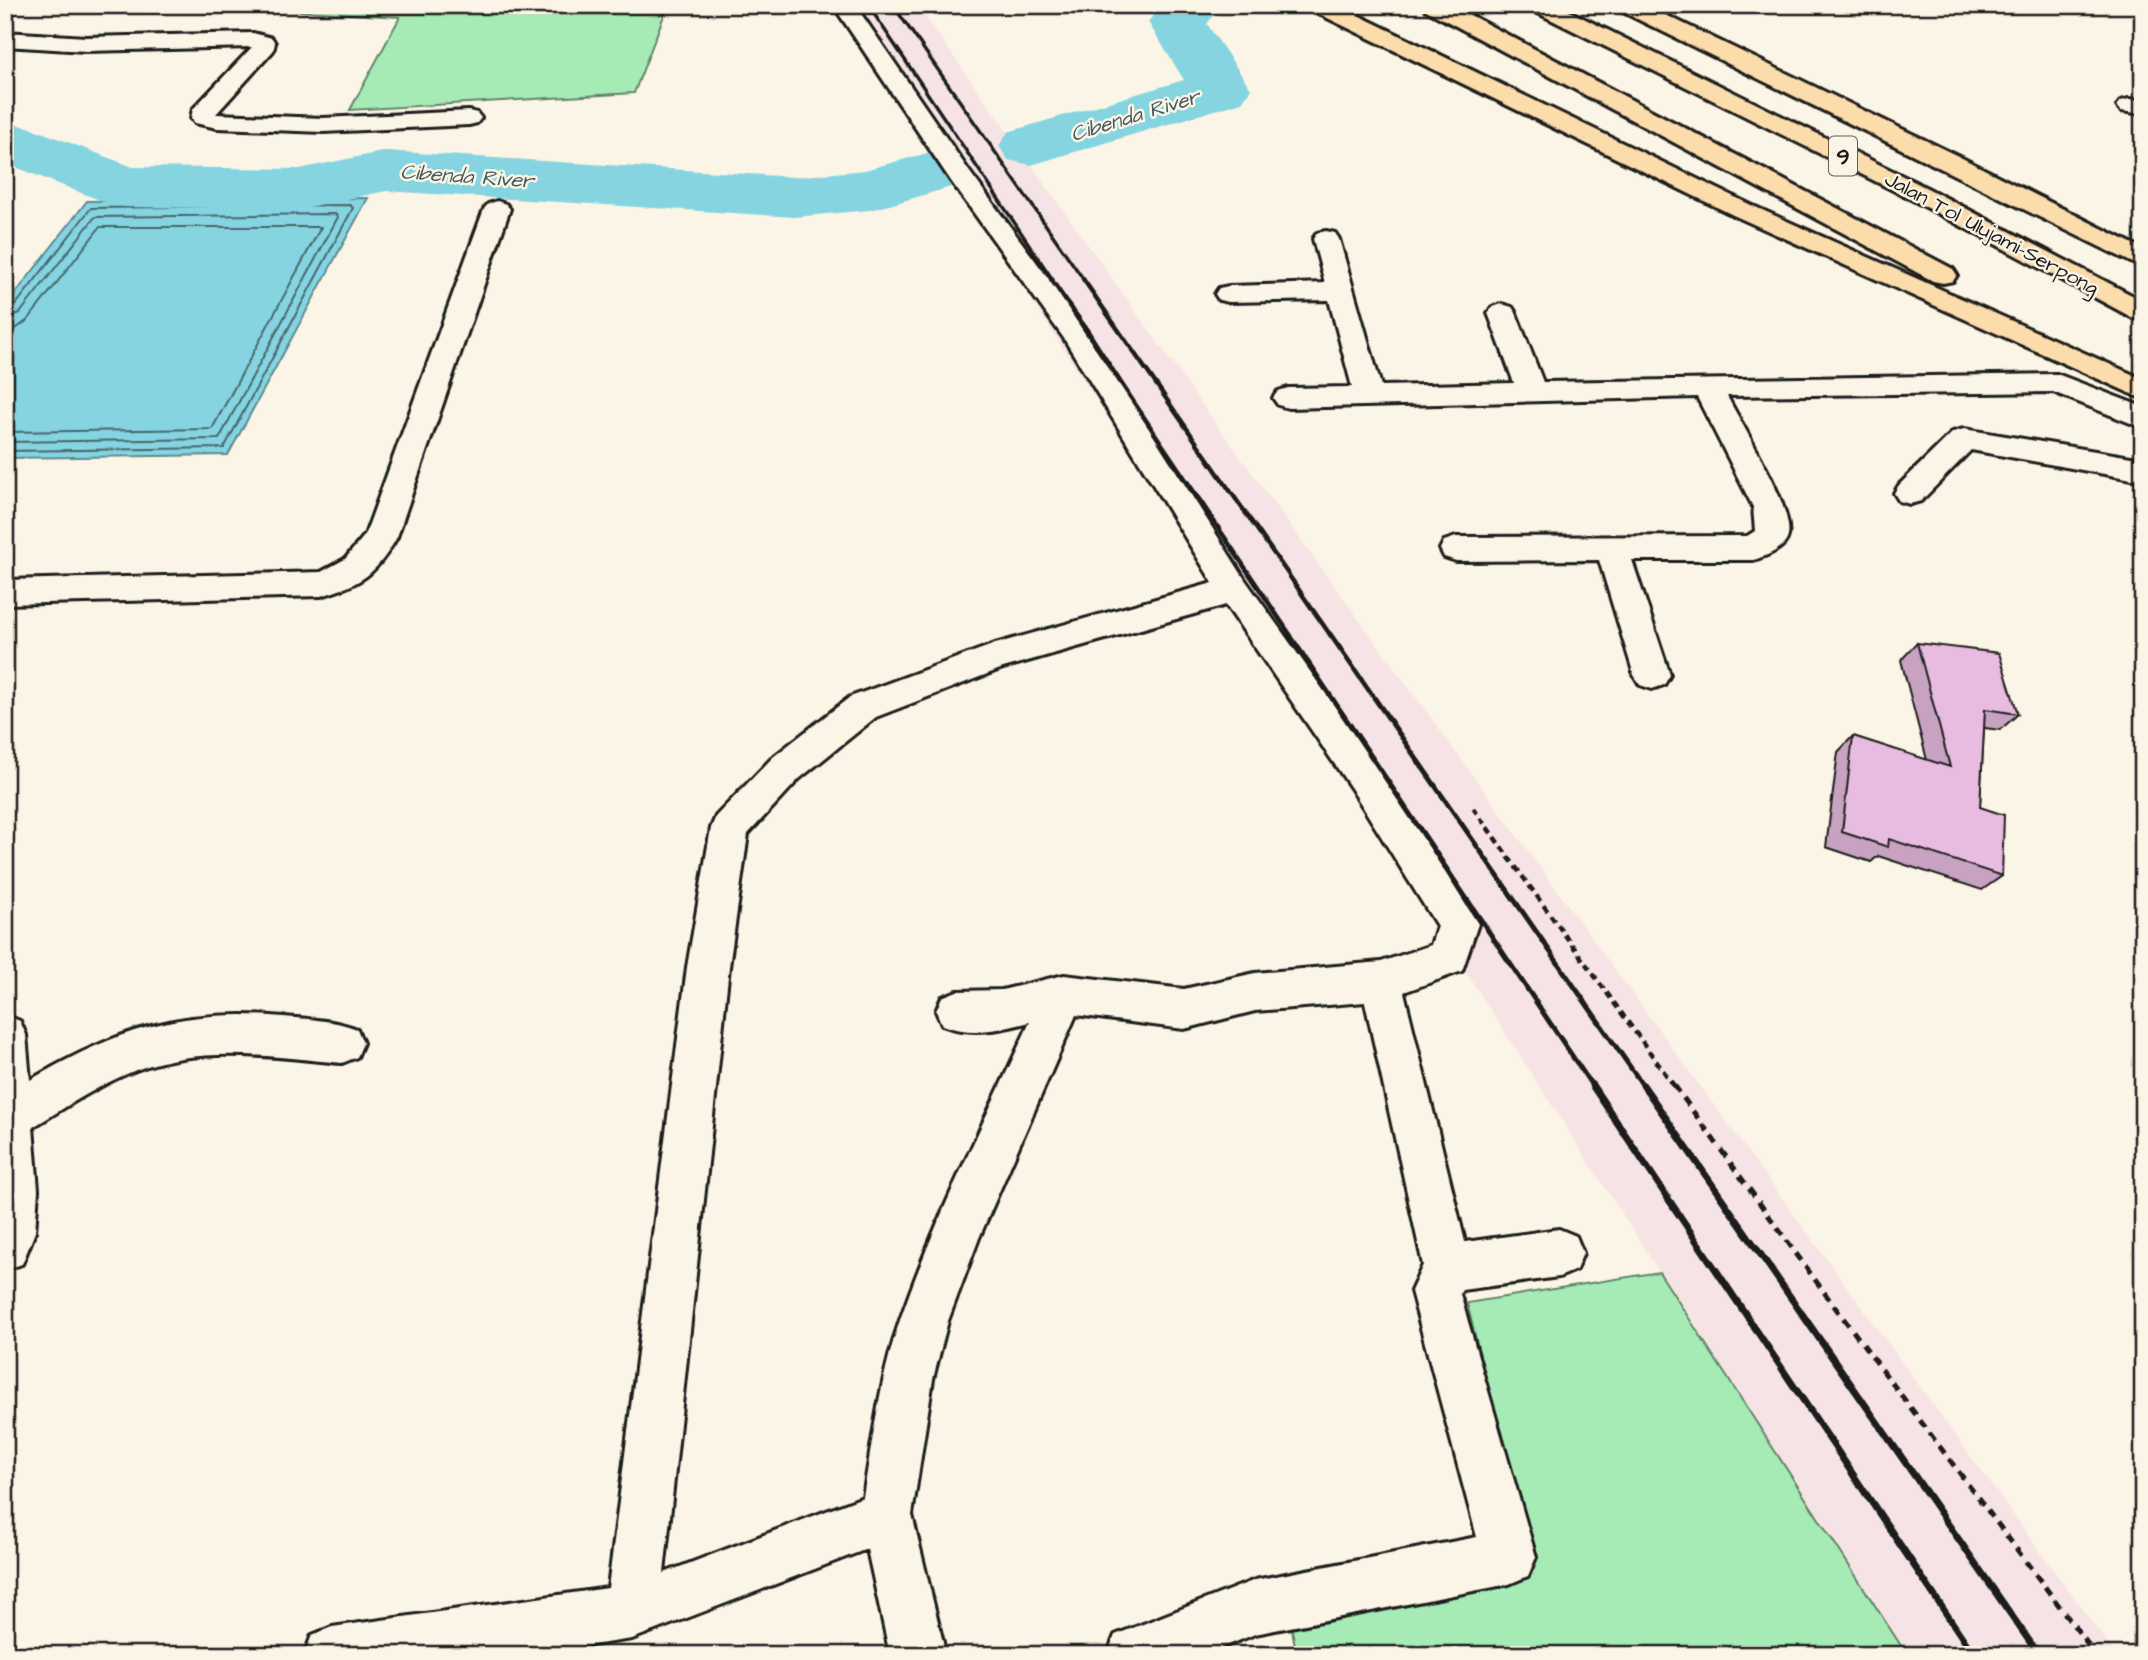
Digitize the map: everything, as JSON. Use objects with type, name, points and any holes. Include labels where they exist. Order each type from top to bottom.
[{"type":"highway","points":[[1319,5],[1742,210],[2143,390]]},
{"type":"highway","name":"Jalan Tol Ulujami–Serpong","points":[[1540,5],[1920,194],[2143,312]]},
{"type":"highway","name":"Jalan Tol Ulujami–Serpong","points":[[1627,5],[1951,162],[2143,260]]},
{"type":"highway","points":[[1640,5],[1712,46]]},
{"type":"highway","points":[[1440,8],[2143,380]]},
{"type":"street","points":[[844,5],[937,138],[960,176],[1075,334],[1234,590],[1364,777],[1458,924],[1447,958],[1381,981],[1255,992],[1184,1009],[1064,994],[1002,1010],[957,1011]]},
{"type":"street","points":[[5,39],[86,44],[253,40],[264,43],[262,51],[205,109],[204,118],[217,121],[323,125],[469,118]]},
{"type":"street","points":[[5,592],[321,584],[341,579],[365,563],[381,537],[497,208]]},
{"type":"street","points":[[1326,239],[1369,396]]},
{"type":"street","points":[[1229,294],[1340,291]]},
{"type":"street","points":[[1502,313],[1532,392]]},
{"type":"street","points":[[1287,398],[1707,387],[2056,383],[2143,418]]},
{"type":"street","points":[[1456,549],[1753,548],[1772,536],[1769,507],[1707,387]]},
{"type":"street","points":[[1910,493],[1964,439],[2143,470]]},
{"type":"street","points":[[1612,549],[1652,675]]},
{"type":"street","points":[[632,1612],[708,967],[730,828],[786,768],[863,708],[995,657],[1234,590]]},
{"type":"street","points":[[1135,1655],[1255,1607],[1509,1557],[1435,1291],[1448,1268],[1381,981]]},
{"type":"street","points":[[918,1655],[886,1515],[908,1379],[924,1321],[957,1233],[1064,994]]},
{"type":"street","points":[[5,1035],[15,1191],[12,1232],[5,1247]]},
{"type":"street","points":[[10,1115],[129,1051],[169,1040],[235,1036],[341,1043]]},
{"type":"street","points":[[1448,1268],[1559,1252]]},
{"type":"street","points":[[331,1655],[632,1612],[886,1515]]},
{"type":"path","points":[[1473,808],[1829,1299],[2096,1655]]},
{"type":"shaded area","points":[[841,5],[917,5],[1203,406],[2116,1655],[1907,1655]]},
{"type":"green space","points":[[286,5],[668,5],[634,93],[350,110],[400,17],[285,10]]},
{"type":"green space","points":[[1659,1272],[1907,1655],[1297,1655],[1290,1620],[1533,1570],[1467,1303]]},
{"type":"water","points":[[368,198],[228,455],[5,458],[5,307],[87,201]]},
{"type":"building","points":[[1917,643],[1999,653],[2018,714],[1985,709],[1980,807],[2004,815],[2002,876],[1889,839],[1888,847],[1842,832],[1853,736],[1950,767]]},
{"type":"waterway","name":"Cibenda River","points":[[1031,146],[1220,89],[1177,22],[1193,5]]},
{"type":"waterway","name":"Cibenda River","points":[[5,141],[125,187],[299,189],[386,171],[795,197],[869,190],[935,171]]},
{"type":"railway","points":[[868,5],[1053,280]]},
{"type":"railway","points":[[893,5],[1084,280]]},
{"type":"railway","points":[[1051,279],[1291,636]]},
{"type":"railway","points":[[1083,279],[1331,636]]},
{"type":"railway","points":[[1289,634],[1593,1087]]},
{"type":"railway","points":[[1330,634],[1644,1087]]},
{"type":"railway","points":[[1592,1085],[1974,1655]]},
{"type":"railway","points":[[1643,1085],[2039,1655]]}]
